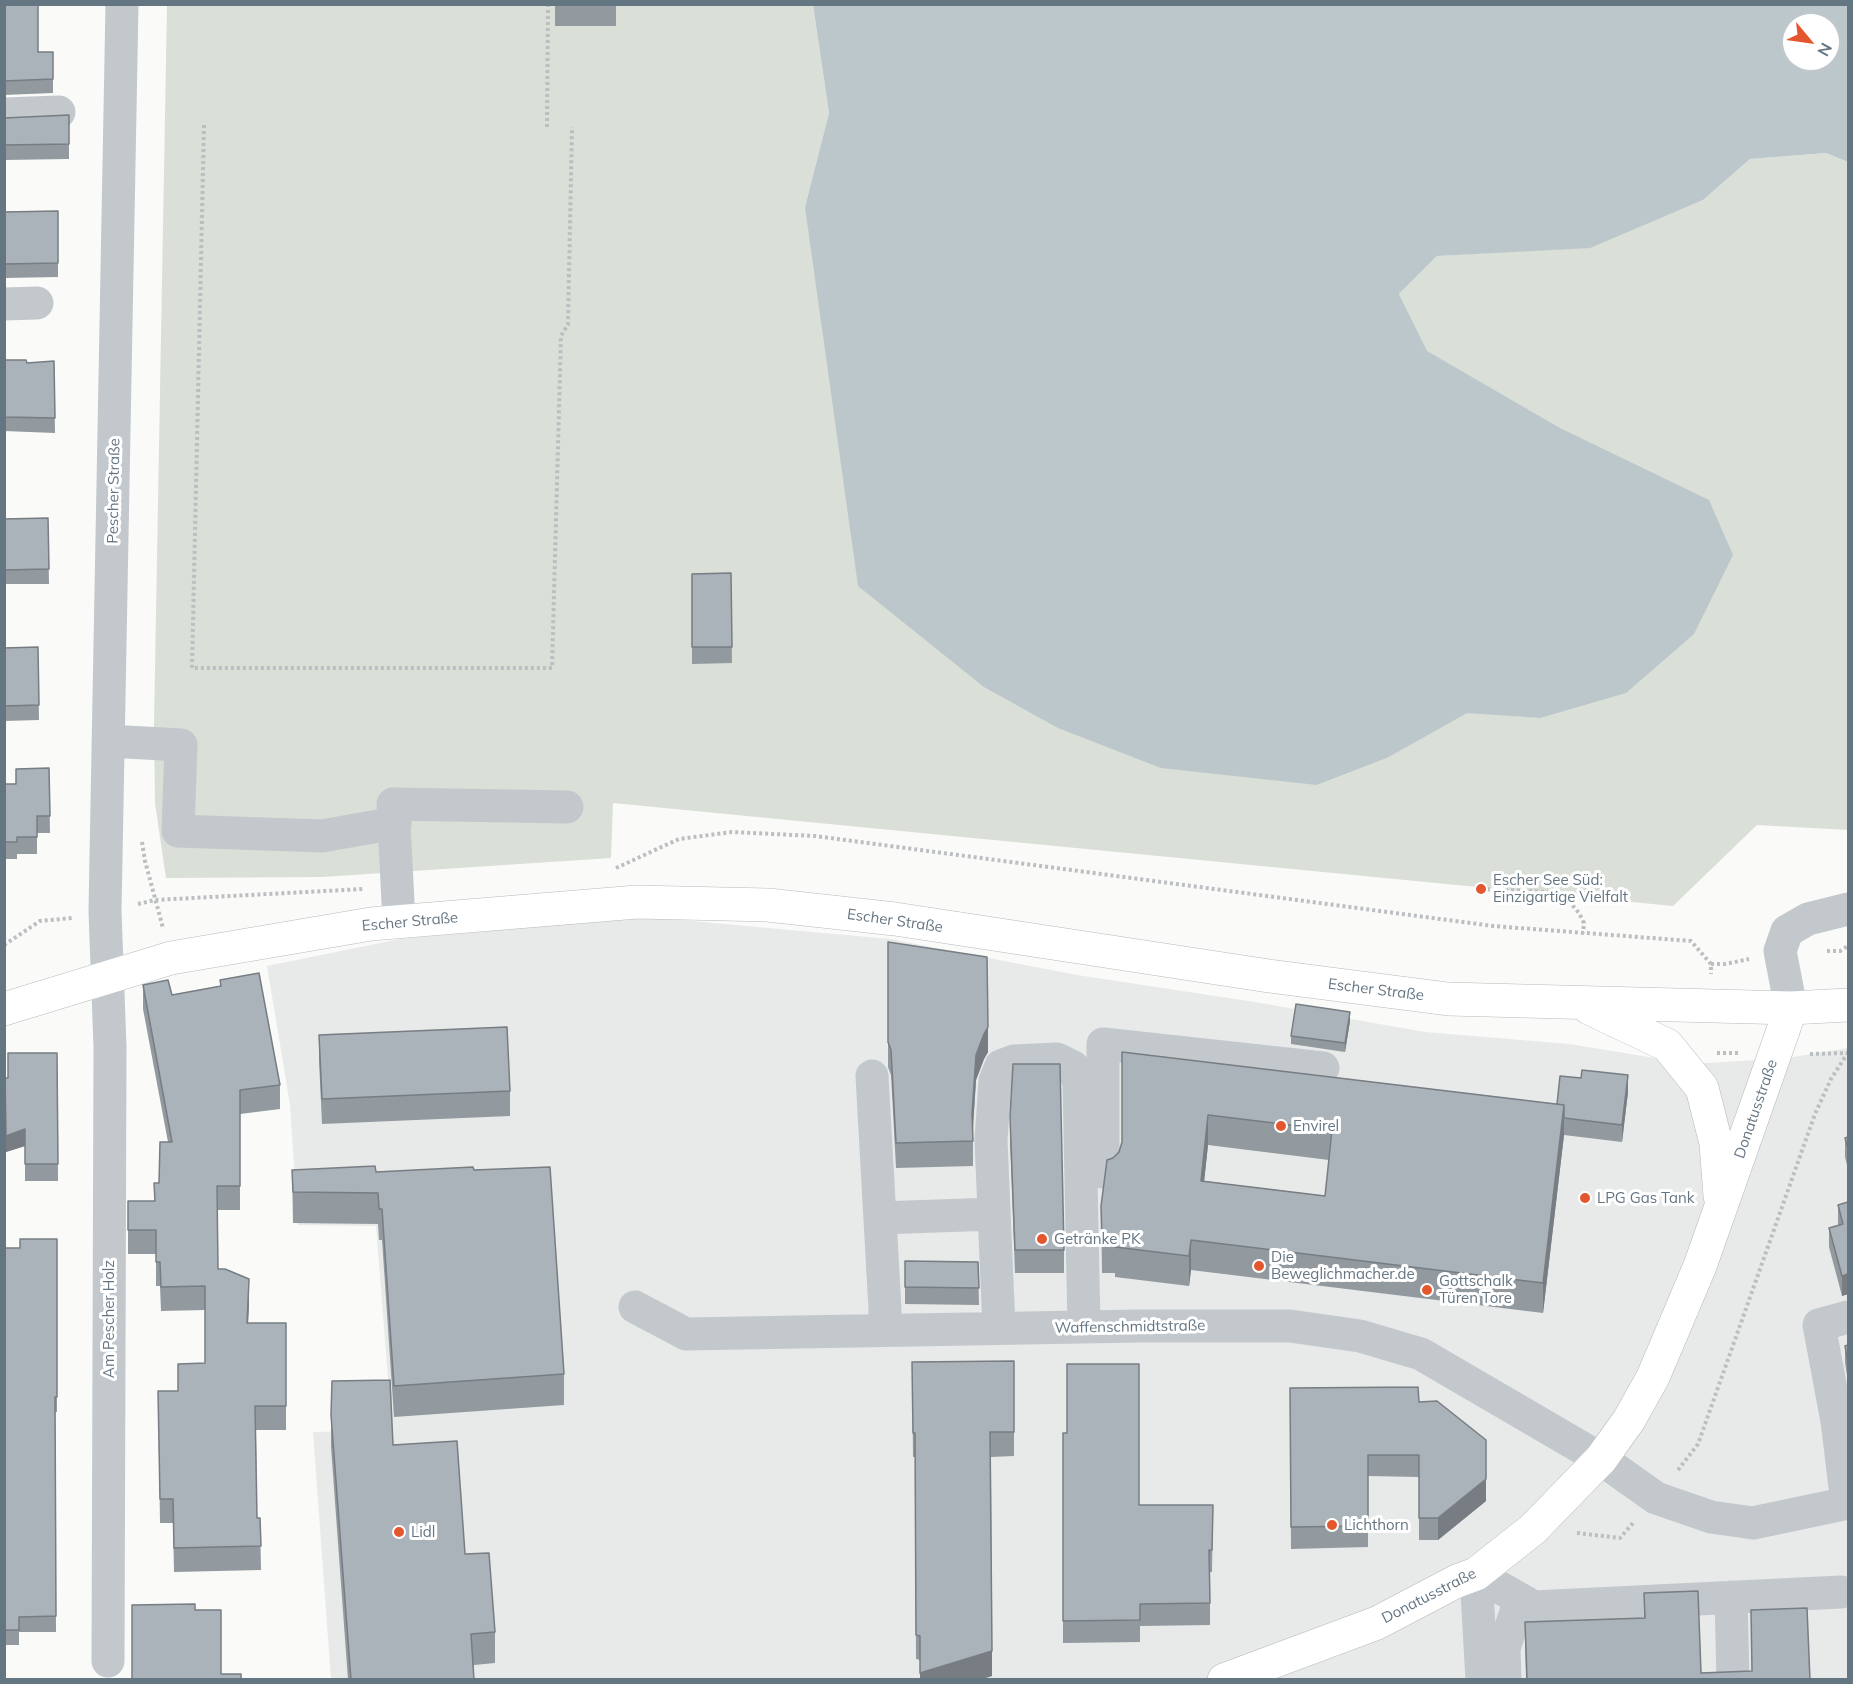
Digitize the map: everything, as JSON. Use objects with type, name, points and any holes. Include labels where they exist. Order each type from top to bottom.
[{"type":"main road","name":"Escher Straße","points":[[4,1009],[171,958],[371,924],[638,902],[768,905],[895,919],[1234,971],[1448,999],[1791,1008],[1848,1005]]},
{"type":"main road","name":"Donatusstraße","points":[[1580,1003],[1667,1045],[1702,1088],[1716,1143],[1720,1210]]},
{"type":"main road","name":"Donatusstraße","points":[[1224,1680],[1377,1623],[1457,1581],[1476,1574],[1533,1529],[1601,1459],[1629,1420],[1653,1377],[1700,1266],[1791,1008]]},
{"type":"street","name":"Pescher Straße","points":[[108,977],[105,911],[122,4]]},
{"type":"street","points":[[4,114],[59,112]]},
{"type":"street","points":[[4,304],[37,303]]},
{"type":"street","points":[[108,741],[181,745],[178,831],[322,836],[395,823]]},
{"type":"street","points":[[399,922],[393,804],[567,807]]},
{"type":"street","points":[[1791,1008],[1780,951],[1786,931],[1808,919],[1848,909]]},
{"type":"street","name":"Am Pescher Holz","points":[[108,977],[110,1047],[108,1661]]},
{"type":"street","points":[[1093,1327],[1103,1044],[1323,1068]]},
{"type":"street","points":[[999,1328],[991,1140],[995,1081],[1001,1066],[1014,1061],[1057,1059],[1073,1066],[1079,1082],[1093,1327]]},
{"type":"street","points":[[872,1076],[884,1330]]},
{"type":"street","points":[[880,1218],[994,1214]]},
{"type":"street","name":"Waffenschmidtstraße","points":[[635,1307],[686,1334],[999,1328],[1290,1326],[1360,1336],[1421,1354],[1601,1459]]},
{"type":"street","points":[[1601,1459],[1656,1498],[1710,1517],[1753,1523],[1848,1503],[1837,1421],[1819,1325],[1848,1317]]},
{"type":"street","points":[[1476,1574],[1534,1607],[1842,1592]]},
{"type":"street","points":[[1476,1574],[1482,1680]]},
{"type":"street","points":[[1731,1597],[1733,1680]]},
{"type":"street","points":[[1505,1680],[1504,1648],[1520,1599]]},
{"type":"path","points":[[547,127],[548,4]]},
{"type":"path","points":[[204,125],[192,668],[552,668],[561,336],[568,324],[572,127]]},
{"type":"path","points":[[1481,889],[1549,892],[1567,899],[1584,923],[1583,933]]},
{"type":"path","points":[[4,945],[40,921],[61,920],[105,911]]},
{"type":"path","points":[[1533,1529],[1620,1538],[1656,1498],[1698,1444],[1815,1114],[1831,1079],[1847,1053]]},
{"type":"shaded area","points":[[167,5],[813,5],[829,113],[805,207],[1317,785],[1387,758],[1467,712],[1540,718],[1562,429],[1426,351],[1399,294],[1437,256],[1590,247],[1703,200],[1750,159],[1826,153],[1848,162],[1848,830],[1757,825],[1673,906],[613,803],[611,858],[322,877],[166,878],[155,803],[154,724]]},
{"type":"shaded area","points":[[813,5],[1848,5],[1848,162],[1826,153],[1750,159],[1703,200],[1590,248],[1437,256],[1399,294],[1427,351],[1562,429],[1709,500],[1733,555],[1694,634],[1626,693],[1540,718],[1467,713],[1387,758],[1317,785],[1161,768],[1058,728],[984,687],[858,586],[805,207],[829,113]]},
{"type":"shaded area","points":[[647,917],[890,939],[1077,975],[1255,1002],[1425,1032],[1569,1044],[1692,1064],[1787,1058],[1848,1048],[1848,1679],[331,1679],[313,1432],[392,1430],[376,1226],[298,1225],[290,1105],[267,966],[400,939]]},
{"type":"building","points":[[4,4],[38,4],[38,52],[53,52],[53,79],[4,81]]},
{"type":"building","points":[[69,115],[69,144],[4,145],[4,118]]},
{"type":"building","points":[[58,211],[58,263],[4,264],[4,212]]},
{"type":"building","points":[[4,360],[26,360],[27,363],[54,361],[55,418],[4,417]]},
{"type":"building","points":[[48,518],[49,569],[4,570],[4,519]]},
{"type":"building","points":[[731,573],[732,647],[692,647],[692,574]]},
{"type":"building","points":[[38,647],[39,705],[4,706],[4,648]]},
{"type":"building","points":[[49,768],[50,816],[37,816],[37,837],[17,837],[17,842],[4,842],[4,784],[16,784],[16,769]]},
{"type":"building","points":[[888,942],[987,957],[988,1027],[976,1055],[972,1114],[973,1141],[896,1143],[891,1050],[888,1042]]},
{"type":"building","points":[[259,973],[280,1085],[240,1090],[240,1186],[217,1186],[218,1269],[225,1269],[249,1279],[247,1323],[286,1323],[286,1406],[255,1406],[257,1518],[260,1518],[261,1546],[174,1548],[173,1499],[160,1499],[158,1391],[178,1391],[178,1364],[205,1363],[205,1286],[161,1287],[160,1262],[156,1262],[156,1230],[128,1230],[128,1201],[155,1201],[154,1183],[159,1183],[160,1142],[172,1142],[143,985],[168,980],[172,995],[221,986],[220,980]]},
{"type":"building","points":[[1296,1004],[1350,1012],[1345,1043],[1291,1036]]},
{"type":"building","points":[[507,1027],[510,1091],[322,1099],[319,1035]]},
{"type":"building","points":[[1122,1052],[1564,1105],[1543,1283],[1191,1240],[1189,1256],[1115,1247],[1115,1242],[1102,1243],[1101,1206],[1107,1160],[1119,1152],[1122,1142]],"holes":[[[1208,1115],[1332,1130],[1325,1196],[1201,1181]]]},
{"type":"building","points":[[8,1053],[57,1053],[58,1164],[25,1164],[25,1129],[6,1136],[5,1078],[8,1078]]},
{"type":"building","points":[[1013,1064],[1060,1064],[1064,1250],[1015,1250],[1010,1117]]},
{"type":"building","points":[[1582,1070],[1628,1075],[1622,1125],[1564,1118],[1564,1105],[1557,1104],[1560,1076],[1581,1078]]},
{"type":"building","points":[[375,1166],[376,1172],[473,1167],[474,1170],[550,1167],[564,1374],[394,1386],[382,1209],[379,1209],[378,1193],[293,1192],[292,1170]]},
{"type":"building","points":[[1848,1202],[1848,1274],[1842,1276],[1829,1228],[1843,1224],[1838,1205]]},
{"type":"building","points":[[20,1239],[57,1239],[56,1616],[19,1617],[19,1630],[4,1630],[4,1248],[20,1248]]},
{"type":"building","points":[[905,1261],[978,1262],[979,1288],[905,1287]]},
{"type":"building","points":[[1848,1345],[1848,1364],[1845,1346]]},
{"type":"building","points":[[1014,1361],[1014,1432],[990,1432],[992,1651],[920,1673],[920,1636],[916,1635],[915,1433],[913,1433],[912,1362]]},
{"type":"building","points":[[1067,1364],[1139,1364],[1139,1505],[1213,1505],[1212,1550],[1209,1550],[1210,1603],[1140,1604],[1140,1620],[1063,1621],[1063,1433],[1067,1433]]},
{"type":"building","name":"Lidl","points":[[390,1380],[393,1445],[457,1441],[465,1554],[489,1553],[495,1632],[471,1634],[474,1680],[351,1680],[331,1415],[332,1381]]},
{"type":"building","points":[[1418,1387],[1419,1402],[1437,1401],[1486,1440],[1486,1479],[1438,1518],[1419,1518],[1419,1455],[1368,1455],[1368,1526],[1291,1527],[1290,1388]]},
{"type":"building","points":[[1698,1591],[1701,1673],[1752,1671],[1751,1610],[1807,1608],[1810,1680],[1527,1680],[1525,1622],[1645,1618],[1644,1593]]},
{"type":"building","points":[[195,1604],[195,1610],[221,1610],[221,1674],[241,1674],[241,1680],[132,1680],[132,1605]]},
{"type":"place","name":"Escher See Süd: Einzigartige Vielfalt","points":[[1481,889]]},
{"type":"place","name":"Envirel","points":[[1281,1126]]},
{"type":"place","name":"LPG Gas Tank","points":[[1585,1198]]},
{"type":"place","name":"Getränke PK","points":[[1042,1239]]},
{"type":"place","name":"Die Beweglichmacher.de","points":[[1259,1266]]},
{"type":"place","name":"Gottschalk Türen Tore","points":[[1427,1290]]},
{"type":"place","name":"Lichthorn","points":[[1332,1525]]},
{"type":"place","name":"Lidl","points":[[399,1532]]}]
